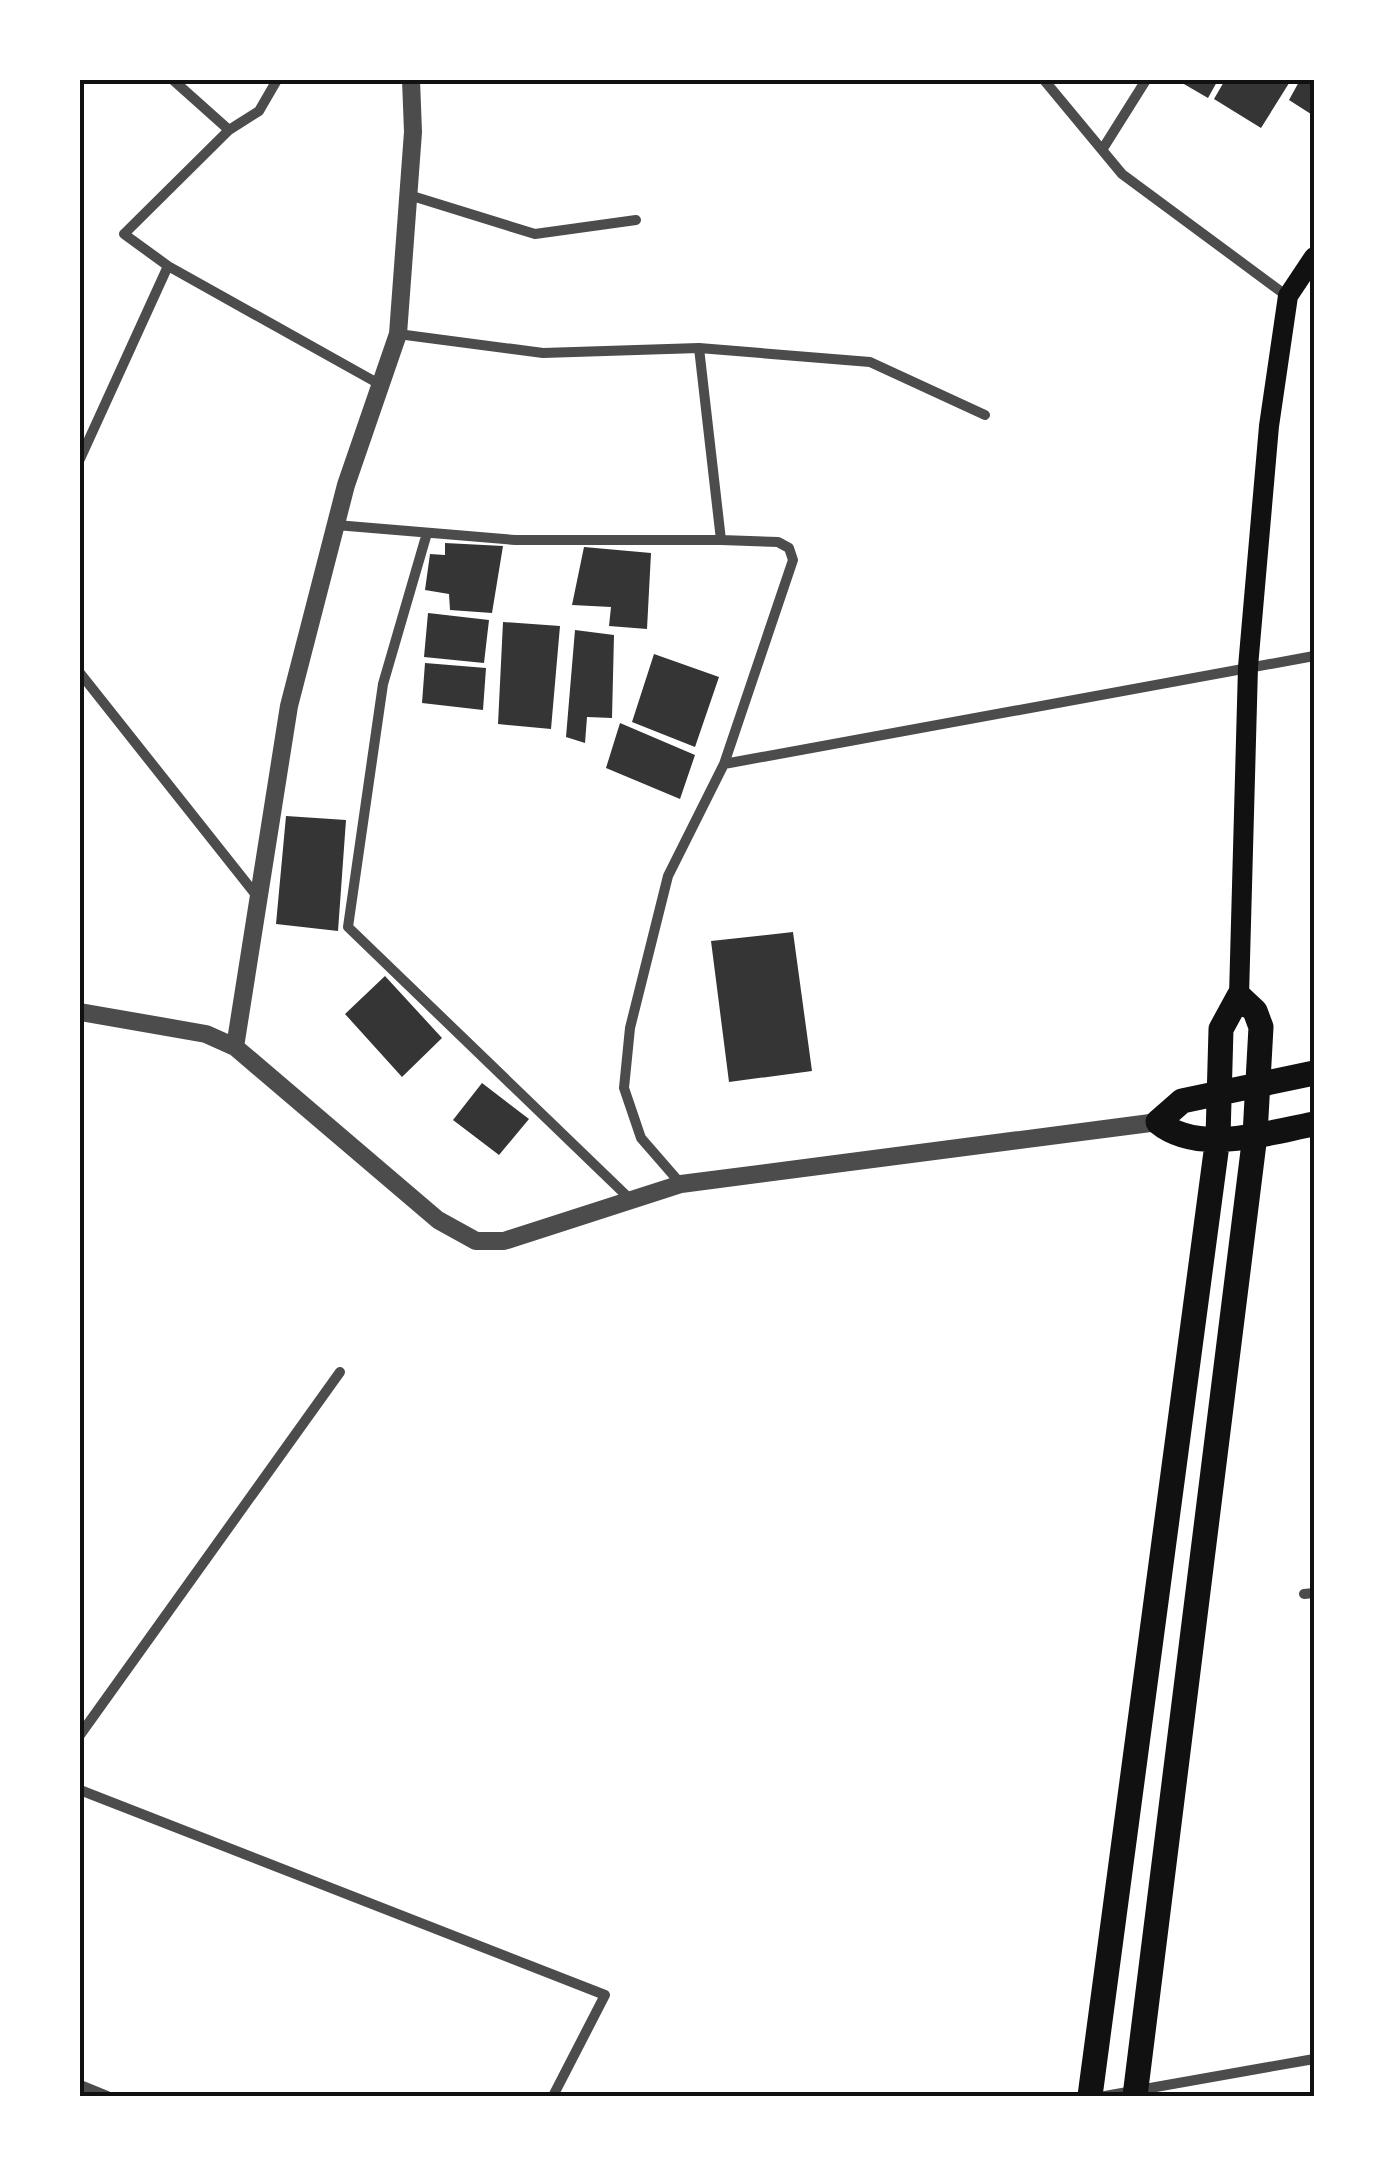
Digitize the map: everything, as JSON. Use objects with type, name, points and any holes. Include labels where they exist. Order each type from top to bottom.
[{"type":"main road","points":[[1090,2096],[1218,1137],[1220,1029],[1239,996],[1248,667],[1269,426],[1288,296],[1314,258]]},
{"type":"main road","points":[[1136,2093],[1256,1135],[1259,1018],[1239,996]]},
{"type":"main road","points":[[1314,1072],[1182,1101],[1158,1122],[1182,1138],[1256,1135],[1314,1124]]},
{"type":"street","points":[[173,80],[229,130]]},
{"type":"street","points":[[277,80],[259,111],[229,130],[124,234],[168,266],[381,385]]},
{"type":"street","points":[[235,1047],[256,895],[289,706],[336,525],[398,334],[414,132],[411,80]]},
{"type":"street","points":[[1044,80],[1122,174],[1288,296]]},
{"type":"street","points":[[1102,150],[1146,80]]},
{"type":"street","points":[[408,195],[534,234],[636,220]]},
{"type":"street","points":[[80,458],[168,266]]},
{"type":"street","points":[[398,334],[543,353],[700,348],[870,362],[985,415]]},
{"type":"street","points":[[700,348],[721,540]]},
{"type":"street","points":[[336,525],[514,540],[721,540],[778,542],[789,548],[793,560],[724,764],[668,876],[630,1028],[624,1088],[641,1138],[681,1184]]},
{"type":"street","points":[[426,533],[383,684],[348,927],[632,1201]]},
{"type":"street","points":[[724,764],[1314,656]]},
{"type":"street","points":[[80,672],[256,895]]},
{"type":"street","points":[[80,1012],[206,1034],[235,1047],[438,1220],[476,1241],[504,1241],[681,1184],[1158,1122]]},
{"type":"street","points":[[80,1735],[340,1372]]},
{"type":"street","points":[[80,1790],[605,1995],[553,2096]]},
{"type":"street","points":[[1105,2096],[1314,2059]]},
{"type":"street","points":[[80,2086],[107,2096]]},
{"type":"building","points":[[1177,80],[1218,80],[1208,98]]},
{"type":"building","points":[[1225,80],[1291,80],[1261,128],[1214,99]]},
{"type":"building","points":[[1300,80],[1314,80],[1314,116],[1289,100]]},
{"type":"building","points":[[445,543],[503,546],[492,613],[450,610],[449,594],[425,590],[430,554],[445,555]]},
{"type":"building","points":[[584,547],[651,553],[647,629],[609,626],[611,607],[572,605]]},
{"type":"building","points":[[428,613],[489,620],[484,663],[424,657]]},
{"type":"building","points":[[503,622],[560,626],[551,729],[498,724]]},
{"type":"building","points":[[575,630],[614,635],[612,718],[587,717],[585,743],[566,737]]},
{"type":"building","points":[[654,654],[719,677],[695,747],[632,722]]},
{"type":"building","points":[[425,663],[486,668],[483,710],[422,703]]},
{"type":"building","points":[[620,723],[695,755],[680,799],[606,768]]},
{"type":"building","points":[[286,816],[346,820],[338,931],[276,924]]},
{"type":"building","points":[[793,932],[812,1071],[729,1082],[711,941]]},
{"type":"building","points":[[385,976],[442,1038],[402,1077],[345,1014]]},
{"type":"building","points":[[482,1083],[529,1119],[499,1155],[453,1120]]}]
